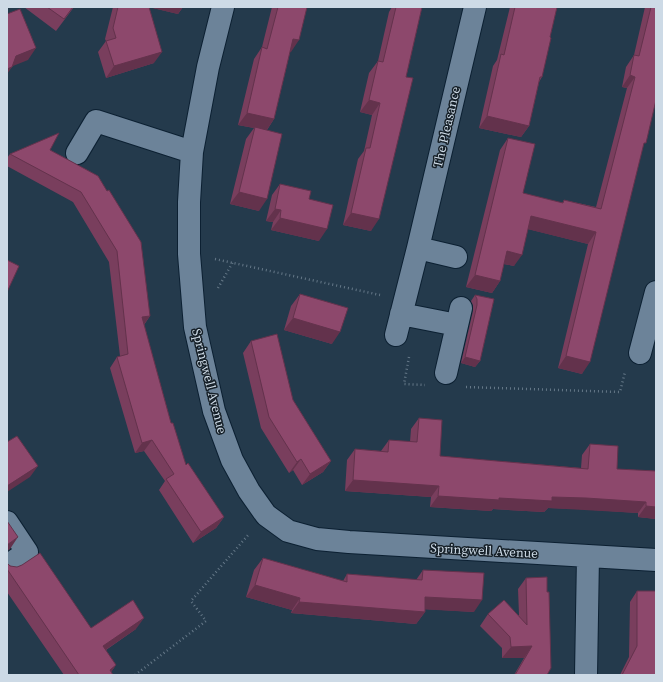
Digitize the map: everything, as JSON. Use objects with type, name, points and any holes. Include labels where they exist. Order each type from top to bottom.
[{"type":"street","name":"Springwell Avenue","points":[[223,7],[208,67],[192,152],[189,202],[189,254],[196,328],[214,411],[232,460],[266,515],[288,531],[317,539],[656,560]]},
{"type":"street","name":"The Pleasance","points":[[396,335],[418,248],[474,7]]},
{"type":"street","points":[[77,153],[96,121],[192,152]]},
{"type":"street","points":[[418,248],[456,257]]},
{"type":"street","points":[[640,354],[656,292]]},
{"type":"street","points":[[403,307],[459,316],[446,373]]},
{"type":"street","points":[[7,522],[27,552],[7,566]]},
{"type":"street","points":[[586,675],[588,556]]},
{"type":"path","points":[[189,254],[233,262],[403,307]]},
{"type":"path","points":[[396,335],[413,337],[404,384],[427,385]]},
{"type":"path","points":[[466,387],[620,392],[630,351],[640,354]]},
{"type":"path","points":[[135,675],[206,621],[191,601],[266,515]]},
{"type":"building","points":[[47,7],[73,7],[64,19]]},
{"type":"building","points":[[118,7],[149,7],[162,52],[114,66],[106,41],[116,38],[113,28]]},
{"type":"building","points":[[278,7],[307,7],[299,40],[293,39],[274,119],[247,113],[262,47],[267,49]]},
{"type":"building","points":[[396,7],[422,7],[406,77],[413,78],[379,219],[351,213],[366,148],[370,148],[380,103],[369,100],[378,61],[383,62]]},
{"type":"building","points":[[515,7],[557,7],[542,77],[540,77],[529,126],[487,116],[501,54],[504,55]]},
{"type":"building","points":[[651,7],[656,7],[656,100],[590,362],[566,356],[596,232],[531,216],[522,255],[507,251],[500,281],[475,275],[508,138],[535,144],[523,193],[563,203],[564,200],[601,209],[635,77],[630,75],[634,55],[639,56]]},
{"type":"building","points":[[20,9],[36,48],[16,56],[12,67],[7,69],[7,14]]},
{"type":"building","points":[[255,127],[282,134],[267,199],[239,192]]},
{"type":"building","points":[[59,133],[50,150],[98,176],[107,191],[109,190],[141,242],[150,316],[142,317],[171,423],[173,423],[186,465],[188,463],[224,517],[201,532],[166,479],[174,474],[152,440],[142,443],[117,357],[128,354],[117,251],[81,192],[10,154]]},
{"type":"building","points":[[280,184],[311,191],[309,199],[333,205],[327,229],[280,218],[281,210],[275,209]]},
{"type":"building","points":[[7,260],[19,266],[7,292]]},
{"type":"building","points":[[300,294],[348,308],[340,332],[293,318]]},
{"type":"building","points":[[475,295],[494,299],[480,361],[465,357],[477,305]]},
{"type":"building","points":[[277,334],[293,400],[331,461],[310,474],[301,459],[297,462],[269,417],[251,341]]},
{"type":"building","points":[[419,418],[442,420],[440,456],[588,469],[590,444],[618,446],[617,469],[656,471],[656,507],[646,506],[646,502],[586,498],[552,497],[552,501],[499,498],[499,500],[438,496],[439,486],[353,480],[355,449],[388,452],[389,440],[417,442]]},
{"type":"building","points":[[17,436],[38,466],[7,486],[7,442]]},
{"type":"building","points":[[7,521],[18,537],[7,545]]},
{"type":"building","points":[[40,553],[91,628],[133,600],[144,618],[103,646],[116,665],[110,670],[113,675],[79,675],[7,569],[7,563],[10,566],[17,567]]},
{"type":"building","points":[[263,558],[347,582],[347,574],[422,580],[423,570],[484,573],[482,600],[425,597],[425,612],[299,602],[300,598],[255,585]]},
{"type":"building","points":[[547,577],[547,592],[549,592],[551,668],[547,675],[515,675],[532,646],[511,647],[510,637],[488,614],[504,600],[527,625],[526,578]]},
{"type":"building","points":[[637,591],[656,591],[656,675],[622,675],[637,646]]}]
